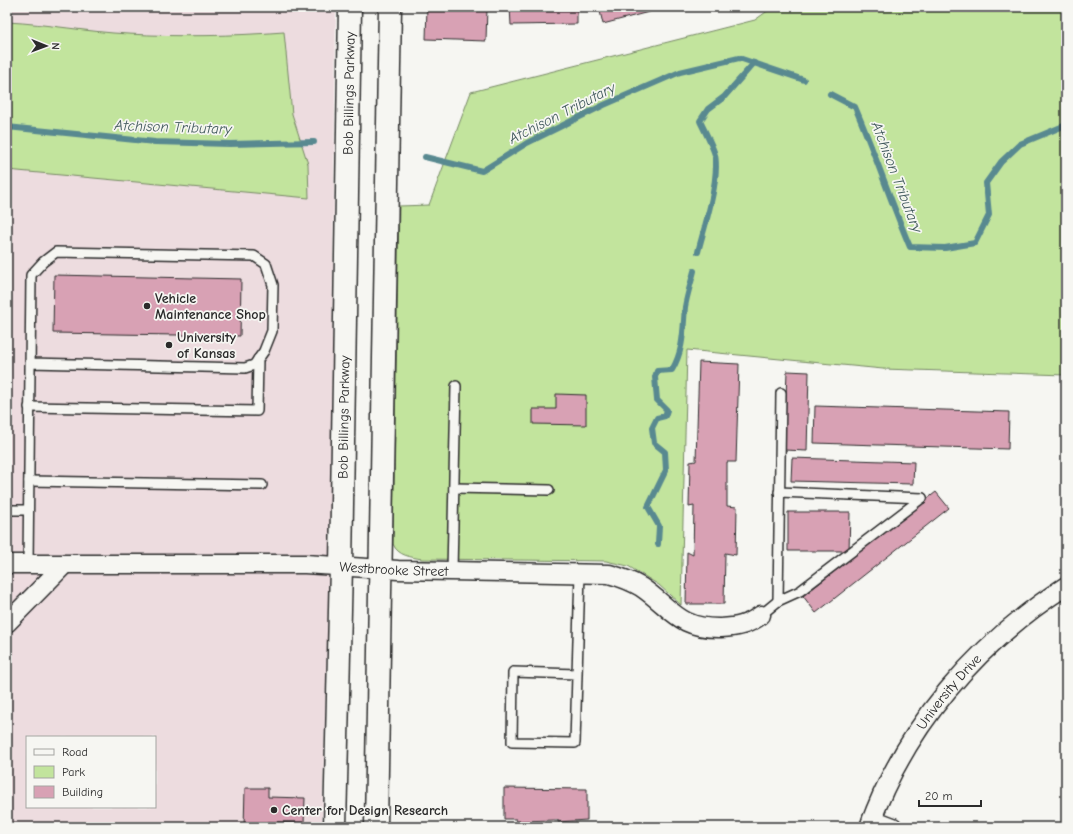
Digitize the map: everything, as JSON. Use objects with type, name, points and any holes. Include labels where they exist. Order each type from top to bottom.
[{"type":"main road","name":"Bob Billings Parkway","points":[[335,827],[341,566],[350,7]]},
{"type":"main road","points":[[376,827],[390,7]]},
{"type":"street","name":"Westbrooke Street","points":[[7,564],[312,564],[381,569],[609,574],[623,578],[641,587],[679,619],[693,626],[714,628],[739,627],[751,622],[761,615]]},
{"type":"street","points":[[7,623],[64,565]]},
{"type":"street","name":"University Drive","points":[[870,823],[887,781],[916,731],[943,695],[1003,632],[1041,602],[1066,586]]},
{"type":"street","points":[[870,823],[893,827]]},
{"type":"lane","points":[[28,564],[28,482],[31,275],[43,262],[56,252],[254,256],[266,264],[273,285],[272,332],[264,351],[254,365],[245,368],[30,363]]},
{"type":"lane","points":[[30,406],[257,411],[258,359]]},
{"type":"lane","points":[[452,571],[456,386]]},
{"type":"lane","points":[[778,601],[781,394]]},
{"type":"lane","points":[[28,482],[262,485]]},
{"type":"lane","points":[[454,488],[549,490]]},
{"type":"lane","points":[[761,615],[778,601],[800,591],[922,498],[779,492]]},
{"type":"lane","points":[[7,510],[28,510]]},
{"type":"lane","points":[[577,674],[513,672],[512,742],[575,743],[580,573]]},
{"type":"shaded area","name":"University of Kansas","points":[[7,7],[336,7],[330,527],[322,827],[7,827]]},
{"type":"green space","points":[[773,7],[1066,7],[1066,375],[883,369],[687,350],[681,605],[659,585],[628,566],[606,561],[422,559],[409,557],[398,551],[393,544],[399,206],[429,205],[471,92],[755,20]]},
{"type":"green space","points":[[7,22],[38,24],[113,33],[167,36],[206,36],[284,32],[292,114],[308,164],[309,198],[7,170]]},
{"type":"building","points":[[427,7],[487,7],[486,41],[426,39]]},
{"type":"building","points":[[510,7],[577,7],[577,24],[511,25]]},
{"type":"building","points":[[599,7],[668,7],[603,24]]},
{"type":"building","name":"Vehicle Maintenance Shop","points":[[54,275],[241,279],[240,336],[53,333]]},
{"type":"building","points":[[699,362],[739,364],[736,462],[727,462],[727,506],[737,507],[736,555],[725,553],[724,604],[686,604],[687,552],[693,555],[694,506],[689,507],[690,462],[696,461]]},
{"type":"building","points":[[787,371],[809,372],[807,451],[784,450]]},
{"type":"building","points":[[556,394],[586,395],[586,425],[533,424],[533,409],[556,409]]},
{"type":"building","points":[[815,406],[1009,412],[1008,449],[814,443]]},
{"type":"building","points":[[792,458],[914,462],[913,484],[791,481]]},
{"type":"building","points":[[936,492],[949,508],[816,613],[803,596]]},
{"type":"building","points":[[788,512],[850,512],[849,551],[788,551]]},
{"type":"building","name":"Center for Design Research","points":[[245,788],[268,788],[268,797],[305,798],[304,823],[267,822],[267,827],[244,827]]},
{"type":"building","points":[[504,788],[587,789],[587,820],[558,822],[558,820],[516,821],[516,819],[504,819]]},
{"type":"building","points":[[665,825],[696,826],[696,827],[665,827]]},
{"type":"waterway","name":"Atchison Tributary","points":[[425,157],[482,171],[527,143],[604,105],[680,72],[739,58],[804,80]]},
{"type":"waterway","points":[[698,252],[711,204],[716,165],[714,151],[700,121],[708,109],[724,97],[754,63]]},
{"type":"waterway","name":"Atchison Tributary","points":[[830,94],[855,107],[910,247],[945,248],[975,243],[989,215],[986,183],[1001,162],[1020,144],[1066,125]]},
{"type":"waterway","name":"Atchison Tributary","points":[[7,127],[155,142],[230,144],[314,142]]},
{"type":"waterway","points":[[658,544],[659,526],[648,507],[666,470],[665,452],[654,443],[652,428],[657,418],[665,416],[667,410],[657,400],[655,377],[657,371],[672,370],[679,355],[685,307],[694,271]]},
{"type":"place","name":"Vehicle Maintenance Shop","points":[[147,306]]},
{"type":"place","name":"University of Kansas","points":[[169,345]]},
{"type":"place","name":"Center for Design Research","points":[[274,810]]}]
